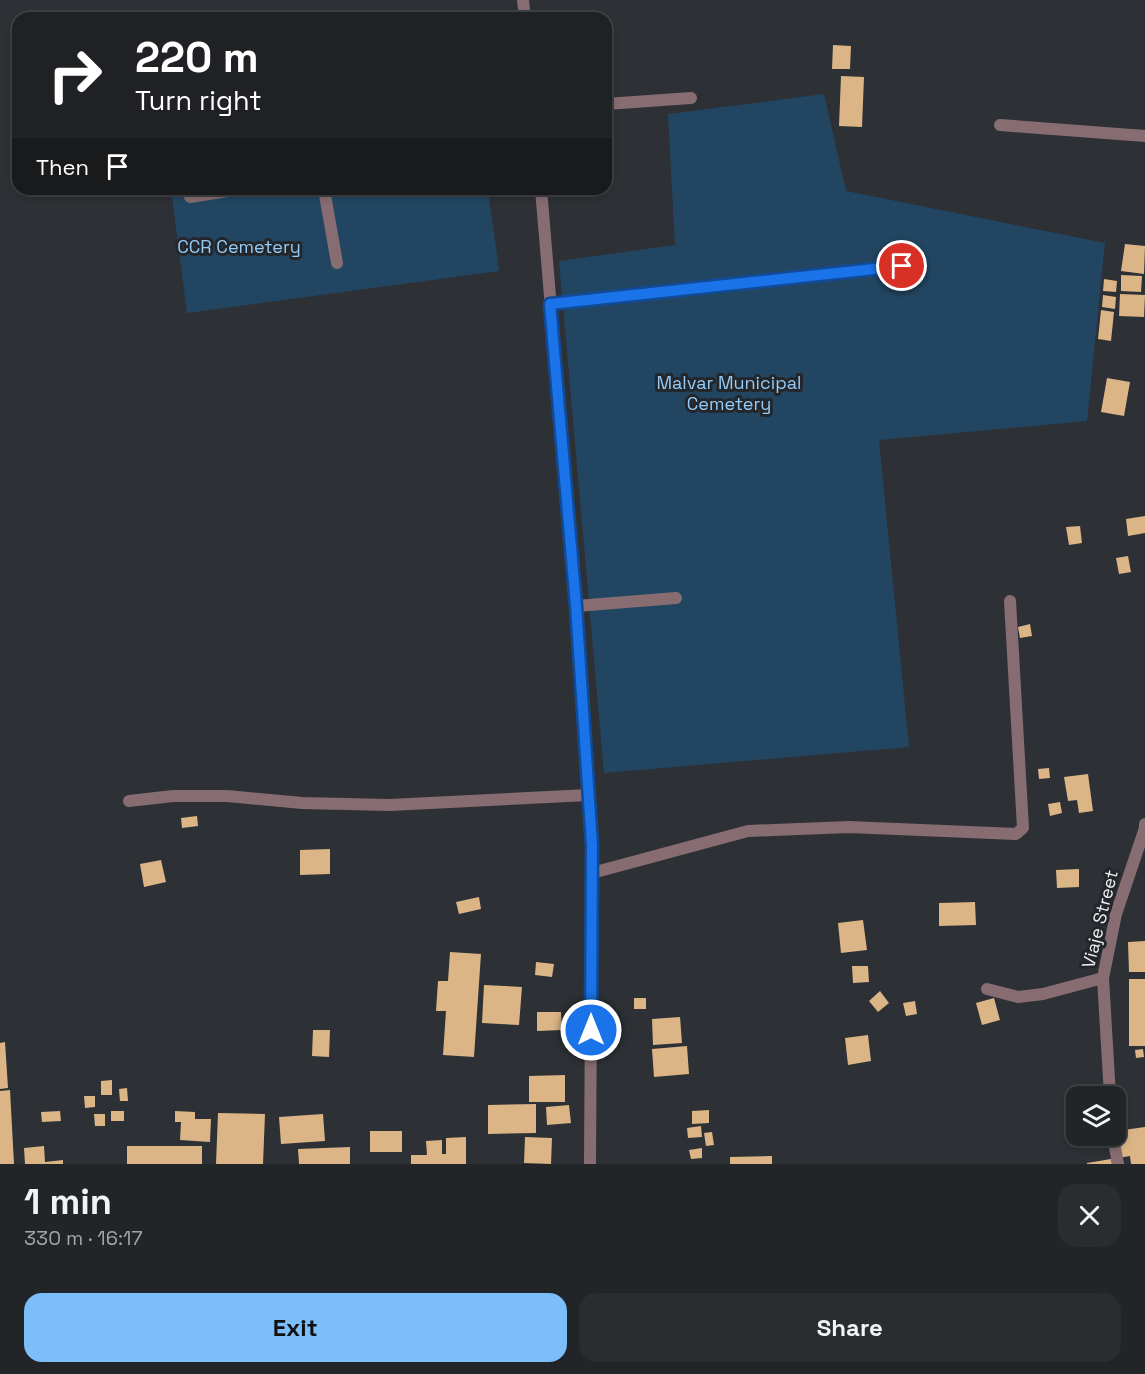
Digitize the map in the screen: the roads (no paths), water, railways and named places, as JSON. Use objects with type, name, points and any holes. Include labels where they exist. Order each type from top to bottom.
[{"type":"street","points":[[612,104],[691,98]]},
{"type":"street","points":[[1000,125],[1145,136]]},
{"type":"street","points":[[190,196],[197,195]]},
{"type":"street","points":[[325,195],[337,263]]},
{"type":"street","points":[[541,195],[576,606],[592,845],[590,1164]]},
{"type":"street","points":[[550,304],[902,266]]},
{"type":"street","points":[[576,606],[676,598]]},
{"type":"street","points":[[592,873],[748,831],[849,827],[1016,834],[1023,828],[1010,601]]},
{"type":"street","points":[[129,801],[173,795],[227,796],[302,803],[390,805],[588,795]]},
{"type":"street","name":"Viaje Street","points":[[1109,1086],[1103,978],[1116,914],[1145,824]]},
{"type":"street","points":[[987,989],[1018,997],[1043,994],[1103,978]]},
{"type":"street","points":[[1115,1146],[1118,1164]]},
{"type":"park label","name":"CCR Cemetery","points":[[239,247]]},
{"type":"park label","name":"Malvar Municipal Cemetery","points":[[729,394]]}]
